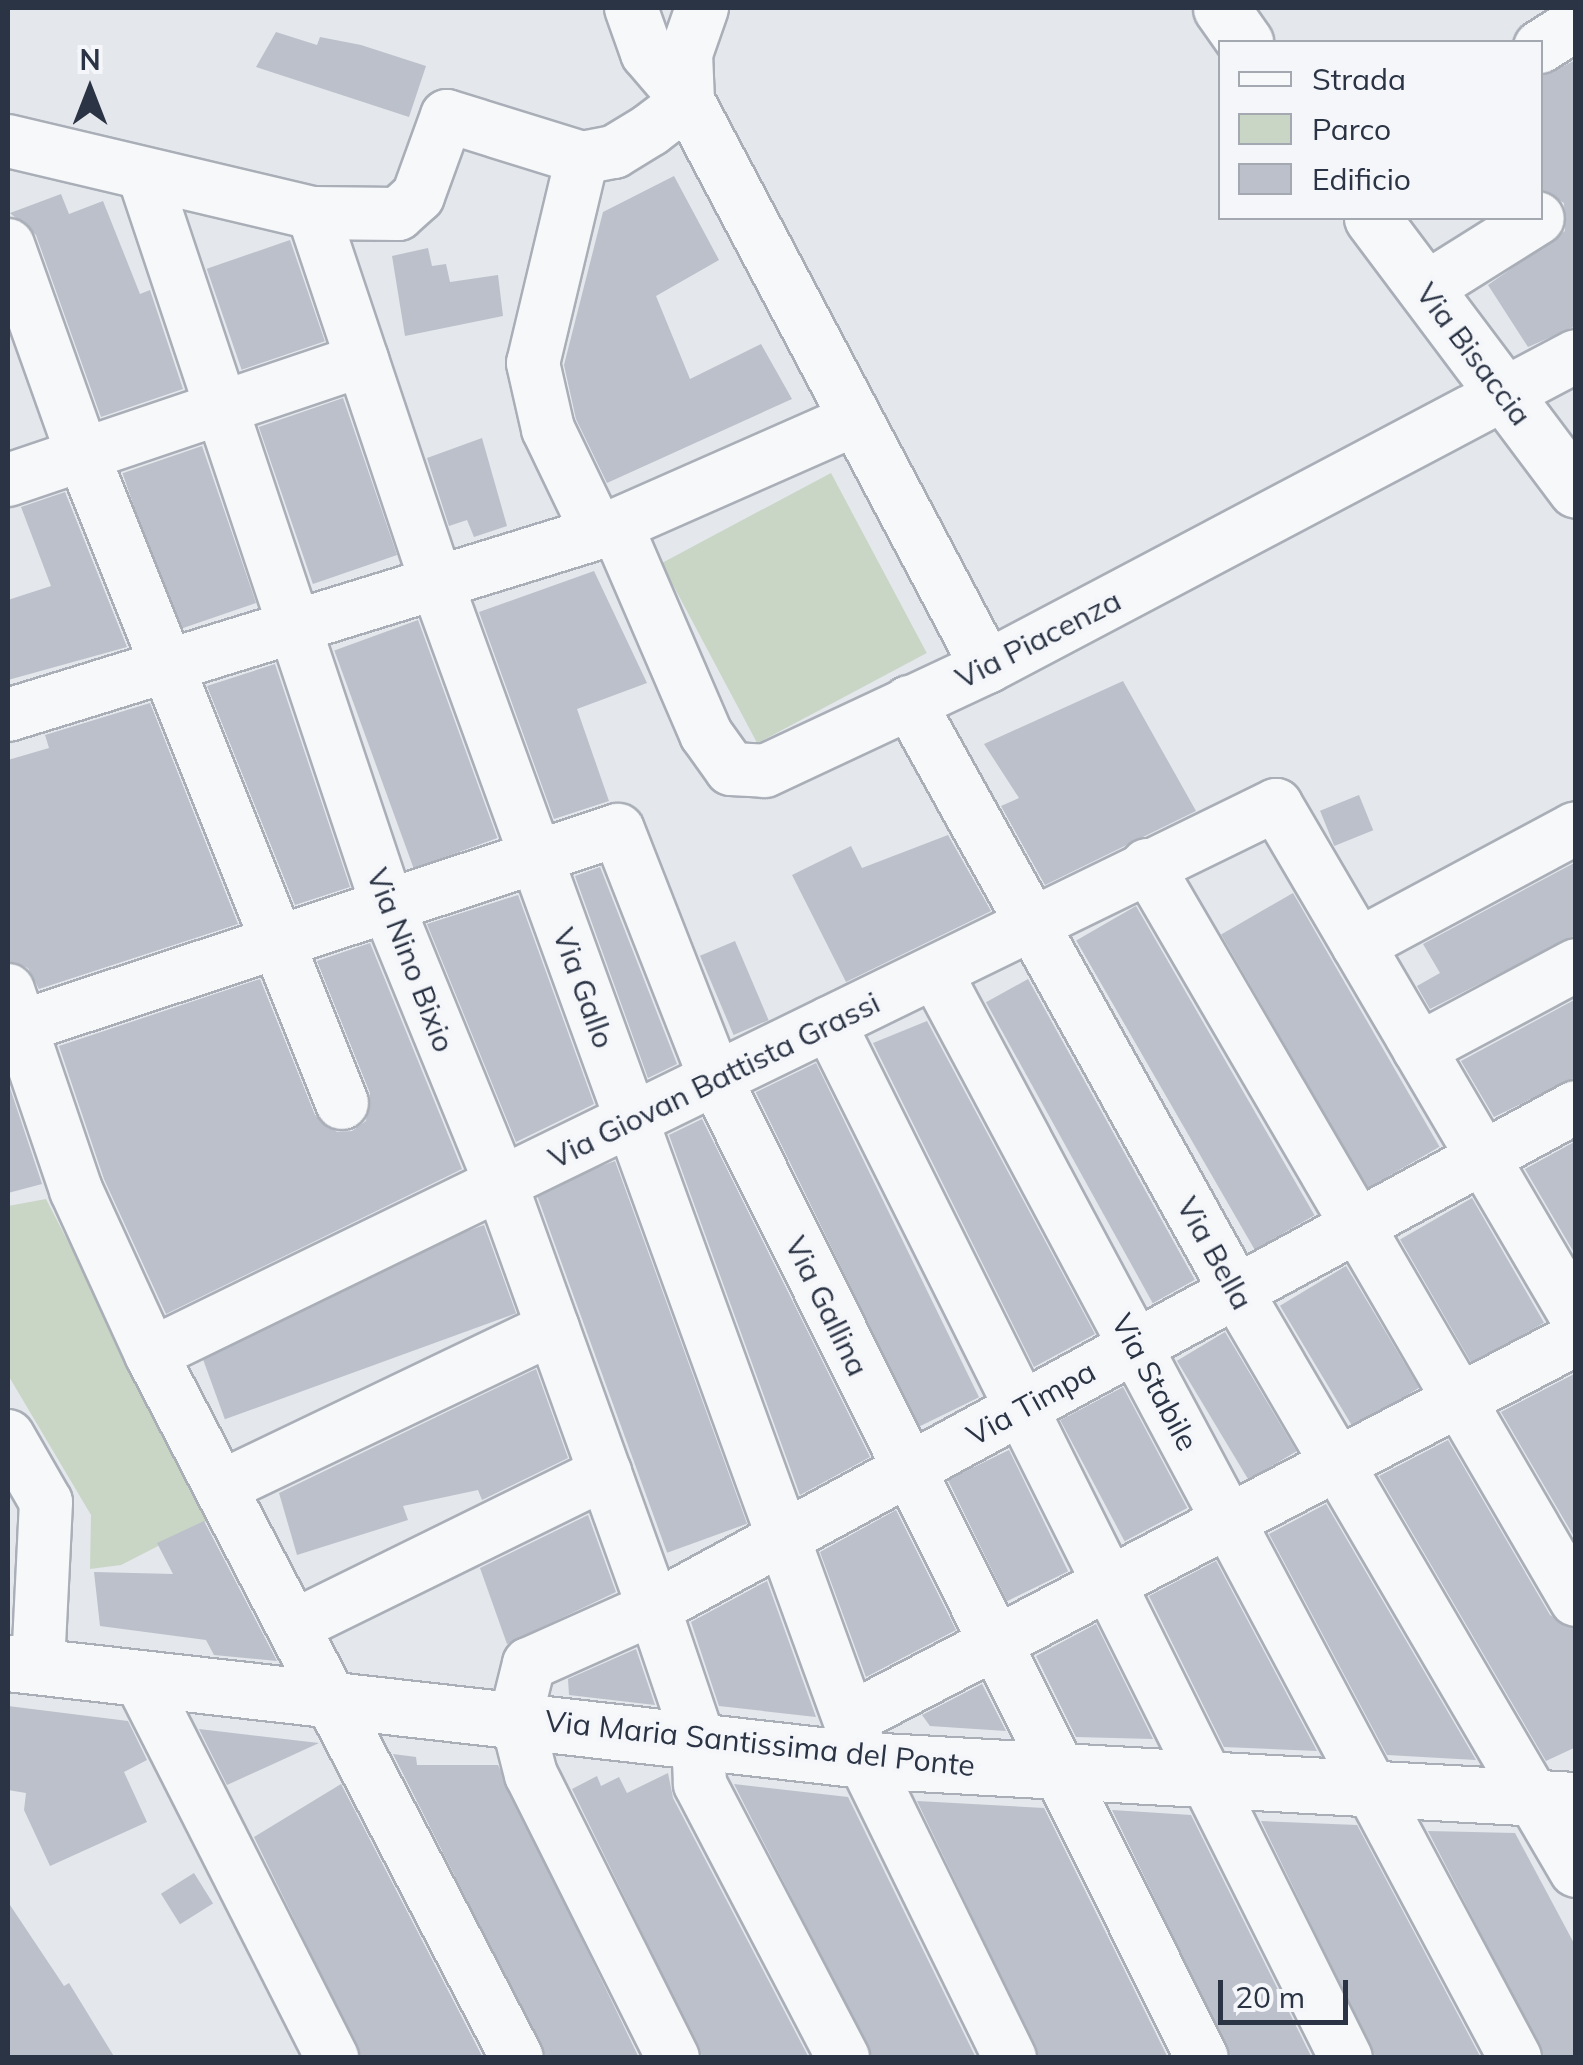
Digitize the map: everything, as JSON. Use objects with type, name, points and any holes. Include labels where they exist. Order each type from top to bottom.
[{"type":"street","points":[[631,8],[647,53],[688,101],[987,667]]},
{"type":"street","points":[[688,101],[686,54],[702,8]]},
{"type":"street","points":[[1543,45],[1576,24]]},
{"type":"street","points":[[8,141],[313,213],[398,214],[418,196],[447,116],[582,158],[614,152],[688,101]]},
{"type":"street","points":[[582,158],[533,362],[548,428],[607,529]]},
{"type":"street","name":"Via Nino Bixio","points":[[144,176],[388,907],[500,1184],[654,1608],[698,1738],[700,1784],[842,2058]]},
{"type":"street","points":[[1543,215],[1576,194]]},
{"type":"street","name":"Via Gallo","points":[[313,213],[437,584],[859,1739],[1010,2058]]},
{"type":"street","name":"Via Bisaccia","points":[[1373,220],[1576,490]]},
{"type":"street","points":[[1425,289],[1534,220]]},
{"type":"street","points":[[8,245],[82,453],[342,1103]]},
{"type":"street","name":"Via Piacenza","points":[[607,529],[706,734],[731,769],[765,771],[987,667],[1506,398],[1576,356]]},
{"type":"street","points":[[8,480],[362,360]]},
{"type":"street","points":[[8,715],[294,632],[607,529],[854,420]]},
{"type":"street","name":"Via Bella","points":[[909,702],[1336,1466],[1554,1798],[1576,1871]]},
{"type":"street","name":"Via Giovan Battista Grassi","points":[[151,1354],[936,974],[1034,920],[1276,804],[1358,945]]},
{"type":"street","points":[[1576,828],[1358,945],[1576,1316]]},
{"type":"street","name":"Via Gallina","points":[[537,857],[618,830],[716,1078],[907,1470],[1202,2058]]},
{"type":"street","points":[[516,2058],[151,1354],[76,1190],[11,1016],[280,942],[537,857]]},
{"type":"street","points":[[1148,865],[1354,1226],[1461,1400],[1576,1600]]},
{"type":"street","points":[[1419,1049],[1576,966]]},
{"type":"street","name":"Via Stabile","points":[[936,974],[1229,1522],[1377,1788],[1515,2058]]},
{"type":"street","points":[[830,1023],[1346,2058]]},
{"type":"street","name":"Via Timpa","points":[[516,1716],[529,1664],[654,1608],[1236,1292],[1480,1154],[1576,1106]]},
{"type":"street","points":[[221,1487],[553,1328]]},
{"type":"street","points":[[859,1739],[996,1644],[1576,1339]]},
{"type":"street","points":[[8,1436],[46,1502],[23,1666]]},
{"type":"street","points":[[294,1626],[605,1473]]},
{"type":"street","name":"Via Maria Santissima del Ponte","points":[[23,1666],[698,1738],[859,1739],[1061,1771],[1554,1798]]},
{"type":"street","points":[[140,1679],[332,2058]]},
{"type":"street","points":[[516,1716],[531,1776],[673,2058]]},
{"type":"green space","points":[[831,473],[927,653],[757,743],[661,563]]},
{"type":"green space","points":[[46,1199],[211,1519],[121,1565],[90,1569],[91,1515],[8,1375],[8,1206]]},
{"type":"building","points":[[276,32],[317,45],[320,37],[361,45],[426,66],[409,117],[256,67]]},
{"type":"building","points":[[1576,60],[1576,326],[1528,347],[1488,285],[1565,231],[1564,203],[1543,191],[1543,76]]},
{"type":"building","points":[[674,176],[719,260],[656,296],[690,379],[761,344],[792,399],[607,483],[576,419],[564,365],[603,212]]},
{"type":"building","points":[[61,194],[69,214],[103,201],[140,294],[150,290],[183,389],[101,417],[36,235],[10,213]]},
{"type":"building","points":[[290,240],[325,341],[242,370],[207,269]]},
{"type":"building","points":[[428,248],[432,266],[446,264],[450,282],[498,275],[503,316],[405,336],[392,256]]},
{"type":"building","points":[[343,398],[397,555],[313,584],[259,427]]},
{"type":"building","points":[[482,438],[507,526],[474,537],[467,520],[449,526],[427,458]]},
{"type":"building","points":[[202,446],[256,603],[177,630],[123,473]]},
{"type":"building","points":[[65,492],[127,647],[8,680],[8,600],[51,586],[21,507]]},
{"type":"building","points":[[594,571],[647,683],[577,709],[609,801],[554,819],[479,612]]},
{"type":"building","points":[[418,620],[497,838],[414,868],[334,650]]},
{"type":"building","points":[[275,664],[350,887],[295,905],[207,686]]},
{"type":"building","points":[[1123,681],[1196,811],[1045,885],[1001,806],[1019,798],[984,744]]},
{"type":"building","points":[[150,703],[238,924],[39,989],[28,968],[8,961],[8,760],[49,748],[45,735]]},
{"type":"building","points":[[1359,795],[1373,830],[1334,846],[1320,811]]},
{"type":"building","points":[[948,835],[991,911],[846,982],[792,875],[851,846],[862,868]]},
{"type":"building","points":[[1576,862],[1576,935],[1430,1009],[1417,986],[1440,973],[1423,944]]},
{"type":"building","points":[[600,867],[677,1064],[648,1078],[575,876]]},
{"type":"building","points":[[1293,893],[1440,1147],[1368,1188],[1221,935]]},
{"type":"building","points":[[518,895],[594,1104],[516,1142],[427,924]]},
{"type":"building","points":[[1136,906],[1314,1215],[1255,1250],[1076,940]]},
{"type":"building","points":[[735,941],[769,1020],[734,1035],[700,956]]},
{"type":"building","points":[[370,943],[462,1169],[166,1314],[104,1179],[59,1046],[260,979],[315,1115],[337,1132],[352,1131],[366,1121],[370,1093],[317,961]]},
{"type":"building","points":[[1028,979],[1195,1280],[1153,1303],[986,1002]]},
{"type":"building","points":[[1576,999],[1576,1077],[1494,1117],[1461,1061]]},
{"type":"building","points":[[927,1021],[1095,1334],[1034,1367],[873,1043]]},
{"type":"building","points":[[816,1063],[979,1397],[919,1427],[756,1092]]},
{"type":"building","points":[[8,1082],[42,1184],[8,1193]]},
{"type":"building","points":[[702,1119],[870,1457],[800,1495],[669,1135]]},
{"type":"building","points":[[1576,1141],[1576,1256],[1525,1169]]},
{"type":"building","points":[[615,1161],[747,1524],[667,1553],[535,1190]]},
{"type":"building","points":[[1472,1198],[1544,1323],[1472,1364],[1400,1240]]},
{"type":"building","points":[[484,1225],[516,1313],[225,1419],[193,1331]]},
{"type":"building","points":[[1346,1266],[1419,1388],[1353,1427],[1280,1306]]},
{"type":"building","points":[[1225,1332],[1297,1451],[1249,1480],[1177,1361]]},
{"type":"building","points":[[536,1369],[568,1458],[482,1500],[478,1490],[403,1506],[408,1520],[297,1555],[279,1493]]},
{"type":"building","points":[[1576,1373],[1576,1540],[1501,1412]]},
{"type":"building","points":[[1123,1387],[1187,1508],[1125,1541],[1060,1420]]},
{"type":"building","points":[[1448,1440],[1550,1615],[1576,1630],[1576,1747],[1546,1761],[1379,1476]]},
{"type":"building","points":[[1009,1450],[1068,1571],[1007,1601],[948,1480]]},
{"type":"building","points":[[1326,1504],[1476,1760],[1387,1755],[1269,1534]]},
{"type":"building","points":[[896,1510],[956,1630],[866,1677],[820,1552]]},
{"type":"building","points":[[588,1515],[616,1592],[507,1644],[480,1568]]},
{"type":"building","points":[[204,1521],[277,1661],[214,1655],[206,1640],[100,1626],[94,1572],[173,1574],[157,1543]]},
{"type":"building","points":[[1216,1561],[1317,1751],[1224,1747],[1149,1596]]},
{"type":"building","points":[[767,1581],[816,1717],[719,1706],[691,1622]]},
{"type":"building","points":[[1096,1624],[1153,1739],[1076,1737],[1036,1656]]},
{"type":"building","points":[[636,1649],[655,1705],[569,1695],[568,1679]]},
{"type":"building","points":[[982,1684],[1006,1731],[930,1726],[922,1715]]},
{"type":"building","points":[[8,1706],[128,1721],[147,1760],[124,1772],[147,1822],[50,1866],[24,1810],[26,1793],[8,1790]]},
{"type":"building","points":[[199,1729],[319,1743],[227,1785]]},
{"type":"building","points":[[393,1754],[416,1757],[417,1765],[498,1765],[639,2058],[547,2058]]},
{"type":"building","points":[[668,1773],[673,1798],[809,2058],[703,2058],[572,1789],[597,1776],[601,1786],[619,1777],[627,1793]]},
{"type":"building","points":[[341,1784],[483,2058],[362,2058],[254,1837]]},
{"type":"building","points":[[734,1784],[848,1797],[976,2058],[873,2058]]},
{"type":"building","points":[[917,1801],[1044,1808],[1168,2058],[1040,2058]]},
{"type":"building","points":[[1112,1810],[1191,1815],[1312,2058],[1232,2058]]},
{"type":"building","points":[[1261,1821],[1357,1825],[1481,2058],[1376,2058]]},
{"type":"building","points":[[1428,1831],[1515,1833],[1576,1947],[1576,2058],[1545,2058]]},
{"type":"building","points":[[194,1873],[213,1904],[180,1924],[161,1894]]},
{"type":"building","points":[[8,1902],[64,1986],[69,1983],[115,2058],[8,2058]]}]
